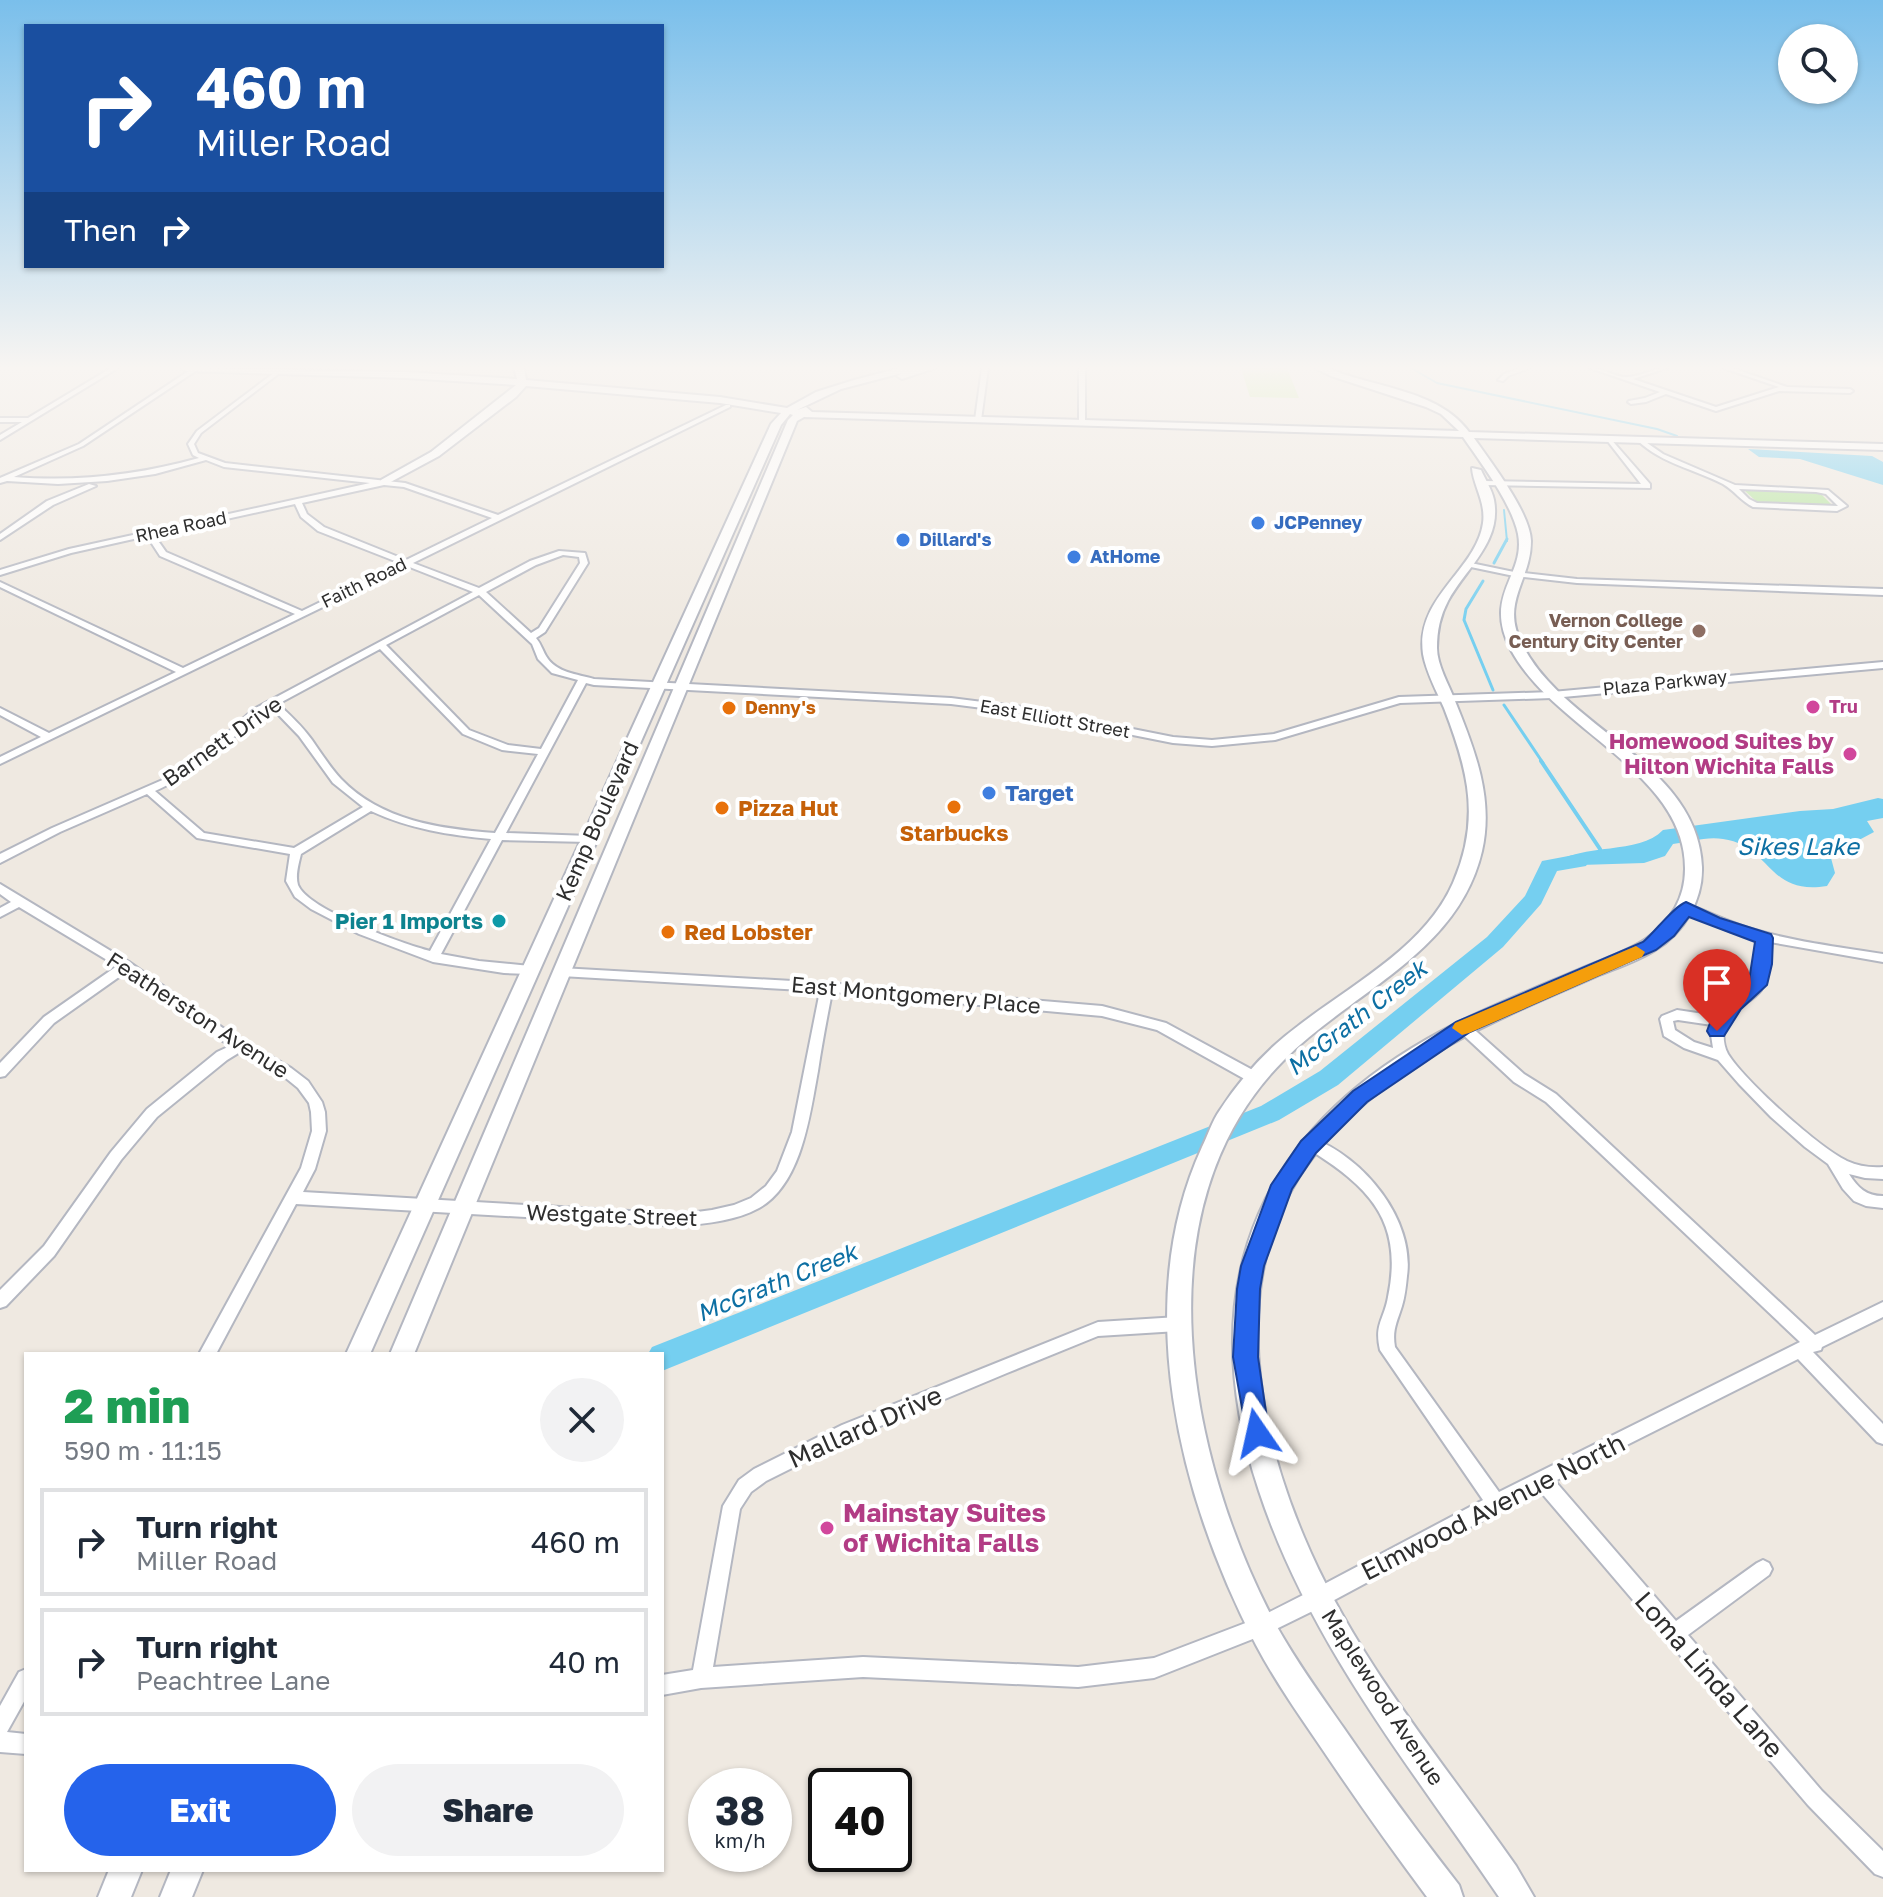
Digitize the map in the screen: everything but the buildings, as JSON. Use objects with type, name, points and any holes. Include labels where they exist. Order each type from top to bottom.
[{"type":"main road","name":"Rhea Road","points":[[385,482],[430,457]]},
{"type":"main road","name":"Kemp Boulevard","points":[[359,1352],[761,457]]},
{"type":"main road","name":"Kemp Boulevard","points":[[403,1352],[778,457]]},
{"type":"main road","points":[[1474,457],[1489,483],[1523,525],[1525,541],[1507,597],[1510,633],[1525,661],[1552,695],[1652,780],[1669,800],[1687,835],[1694,864],[1686,908]]},
{"type":"main road","points":[[1447,1897],[1381,1810],[1303,1696],[1261,1626],[1222,1536],[1196,1449],[1187,1405],[1178,1324],[1181,1251],[1195,1188],[1228,1117],[1275,1055],[1405,954],[1445,912],[1460,887],[1473,855],[1479,827],[1479,790],[1469,750],[1430,654],[1428,637],[1438,604],[1469,564],[1490,526],[1489,483]]},
{"type":"main road","points":[[589,839],[616,840]]},
{"type":"main road","name":"Maplewood Avenue","points":[[1518,1897],[1353,1659],[1318,1598],[1268,1480],[1248,1392],[1248,1289],[1257,1252],[1282,1185],[1312,1144],[1360,1096],[1463,1027],[1649,946],[1667,931],[1686,908]]},
{"type":"main road","points":[[530,970],[561,972]]},
{"type":"main road","points":[[114,1897],[125,1872]]},
{"type":"main road","points":[[176,1897],[186,1872]]},
{"type":"street","points":[[2,479],[54,457]]},
{"type":"street","points":[[201,457],[224,465],[405,485],[498,518]]},
{"type":"street","name":"Faith Road","points":[[0,761],[624,457]]},
{"type":"street","points":[[1489,483],[1647,486],[1623,457]]},
{"type":"street","points":[[1660,457],[1702,470],[1733,487],[1746,501],[1762,506],[1837,509],[1843,506],[1828,492],[1733,487]]},
{"type":"street","points":[[2,479],[44,483],[97,482],[156,472],[203,459]]},
{"type":"street","points":[[0,538],[40,509],[97,482]]},
{"type":"street","name":"Rhea Road","points":[[0,573],[69,551],[385,482]]},
{"type":"street","points":[[298,503],[304,515],[321,529],[481,592],[530,638],[555,671],[583,679],[433,958]]},
{"type":"street","points":[[149,533],[163,554],[302,614]]},
{"type":"street","name":"Barnett Drive","points":[[0,859],[56,830],[148,790],[202,761],[245,720],[272,703],[546,557],[572,553],[585,557],[542,630],[530,638]]},
{"type":"street","points":[[1469,564],[1514,574],[1577,581],[1883,592]]},
{"type":"street","points":[[0,584],[183,672]]},
{"type":"street","points":[[381,645],[466,732],[506,748],[544,752]]},
{"type":"street","name":"Plaza Parkway","points":[[1446,698],[1552,695],[1883,665]]},
{"type":"street","name":"East Elliott Street","points":[[583,679],[951,701],[1022,710],[1173,740],[1212,743],[1275,737],[1399,700],[1446,698]]},
{"type":"street","points":[[272,703],[301,733],[336,780],[369,808],[419,826],[589,839]]},
{"type":"street","points":[[0,711],[48,737]]},
{"type":"street","points":[[148,790],[188,827],[208,839],[296,852],[369,808]]},
{"type":"street","points":[[296,852],[292,882],[309,903],[394,946],[433,958],[530,970]]},
{"type":"street","name":"Featherston Avenue","points":[[0,888],[126,966],[241,1046],[288,1071],[310,1093],[317,1108],[320,1123],[318,1145],[294,1198],[208,1352]]},
{"type":"street","points":[[0,913],[19,902]]},
{"type":"street","points":[[1686,908],[1713,922],[1764,938],[1819,950],[1883,958]]},
{"type":"street","points":[[1764,938],[1758,985],[1734,1004],[1720,1021],[1717,1031],[1723,1056],[1752,1089],[1834,1161],[1859,1198],[1873,1204],[1883,1202]]},
{"type":"street","points":[[0,1072],[49,1020],[126,966]]},
{"type":"street","name":"East Montgomery Place","points":[[561,972],[827,987],[1119,1014],[1161,1026],[1255,1078]]},
{"type":"street","name":"Westgate Street","points":[[294,1198],[682,1220],[722,1217],[744,1209],[775,1186],[793,1158],[827,987]]},
{"type":"street","points":[[1720,1021],[1677,1015],[1666,1019],[1669,1033],[1689,1045],[1723,1056]]},
{"type":"street","points":[[1463,1027],[1525,1083],[1551,1098],[1808,1348],[1883,1436]]},
{"type":"street","points":[[0,1301],[49,1251],[116,1156],[152,1113],[222,1056],[241,1046]]},
{"type":"street","points":[[1312,1144],[1344,1163],[1385,1209],[1401,1256],[1395,1302],[1386,1318],[1384,1333],[1388,1350],[1496,1503]]},
{"type":"street","points":[[1834,1161],[1860,1171],[1883,1173]]},
{"type":"street","name":"Elmwood Avenue North","points":[[664,1685],[701,1678],[863,1667],[1078,1677],[1154,1668],[1261,1626],[1541,1479],[1880,1315]]},
{"type":"street","name":"Mallard Drive","points":[[701,1678],[732,1506],[737,1495],[752,1480],[848,1431],[1098,1329],[1178,1324]]},
{"type":"street","name":"Loma Linda Lane","points":[[1541,1479],[1815,1798],[1883,1866]]},
{"type":"street","points":[[1674,1634],[1763,1569]]},
{"type":"street","points":[[0,1726],[24,1683]]},
{"type":"street","points":[[0,1742],[24,1744]]},
{"type":"green space","points":[[1747,490],[1819,492],[1832,505],[1758,503]]},
{"type":"water","points":[[1759,457],[1873,457],[1883,462],[1883,485],[1800,459]]},
{"type":"water","name":"Sikes Lake","points":[[1883,799],[1883,818],[1867,821],[1874,832],[1837,846],[1831,858],[1835,873],[1827,886],[1792,884],[1739,843],[1717,838],[1673,844],[1665,856],[1644,863],[1549,866],[1578,853],[1640,843],[1663,830],[1833,809]]},
{"type":"waterway","points":[[1504,510],[1507,539]]},
{"type":"waterway","points":[[1494,563],[1507,539]]},
{"type":"waterway","points":[[1483,581],[1466,609],[1464,620],[1493,690]]},
{"type":"waterway","points":[[1504,705],[1543,763]]},
{"type":"waterway","points":[[1541,761],[1600,849]]},
{"type":"waterway","name":"McGrath Creek","points":[[664,1356],[1270,1113],[1329,1078],[1495,942],[1534,899],[1549,866],[1579,861]]},
{"type":"slow traffic","points":[[1462,1028],[1636,952]]},
{"type":"place","name":"JCPenney","points":[[1258,523]]},
{"type":"place","name":"Dillard's","points":[[903,540]]},
{"type":"place","name":"AtHome","points":[[1074,557]]},
{"type":"place","name":"Vernon College Century City Center","points":[[1699,631]]},
{"type":"place","name":"Tru","points":[[1813,707]]},
{"type":"place","name":"Denny's","points":[[729,708]]},
{"type":"place","name":"Homewood Suites by Hilton Wichita Falls","points":[[1850,754]]},
{"type":"place","name":"Target","points":[[989,793]]},
{"type":"place","name":"Starbucks","points":[[954,807]]},
{"type":"place","name":"Pizza Hut","points":[[722,808]]},
{"type":"place","name":"Pier 1 Imports","points":[[499,921]]},
{"type":"place","name":"Red Lobster","points":[[668,932]]},
{"type":"place","name":"Mainstay Suites of Wichita Falls","points":[[827,1528]]},
{"type":"route","points":[[1257,1433],[1248,1392],[1246,1357],[1248,1289],[1253,1266],[1282,1185],[1309,1147],[1360,1096],[1463,1027],[1649,946],[1667,931],[1686,908],[1713,922],[1764,938],[1758,985],[1734,1004],[1720,1021],[1717,1031]]}]
